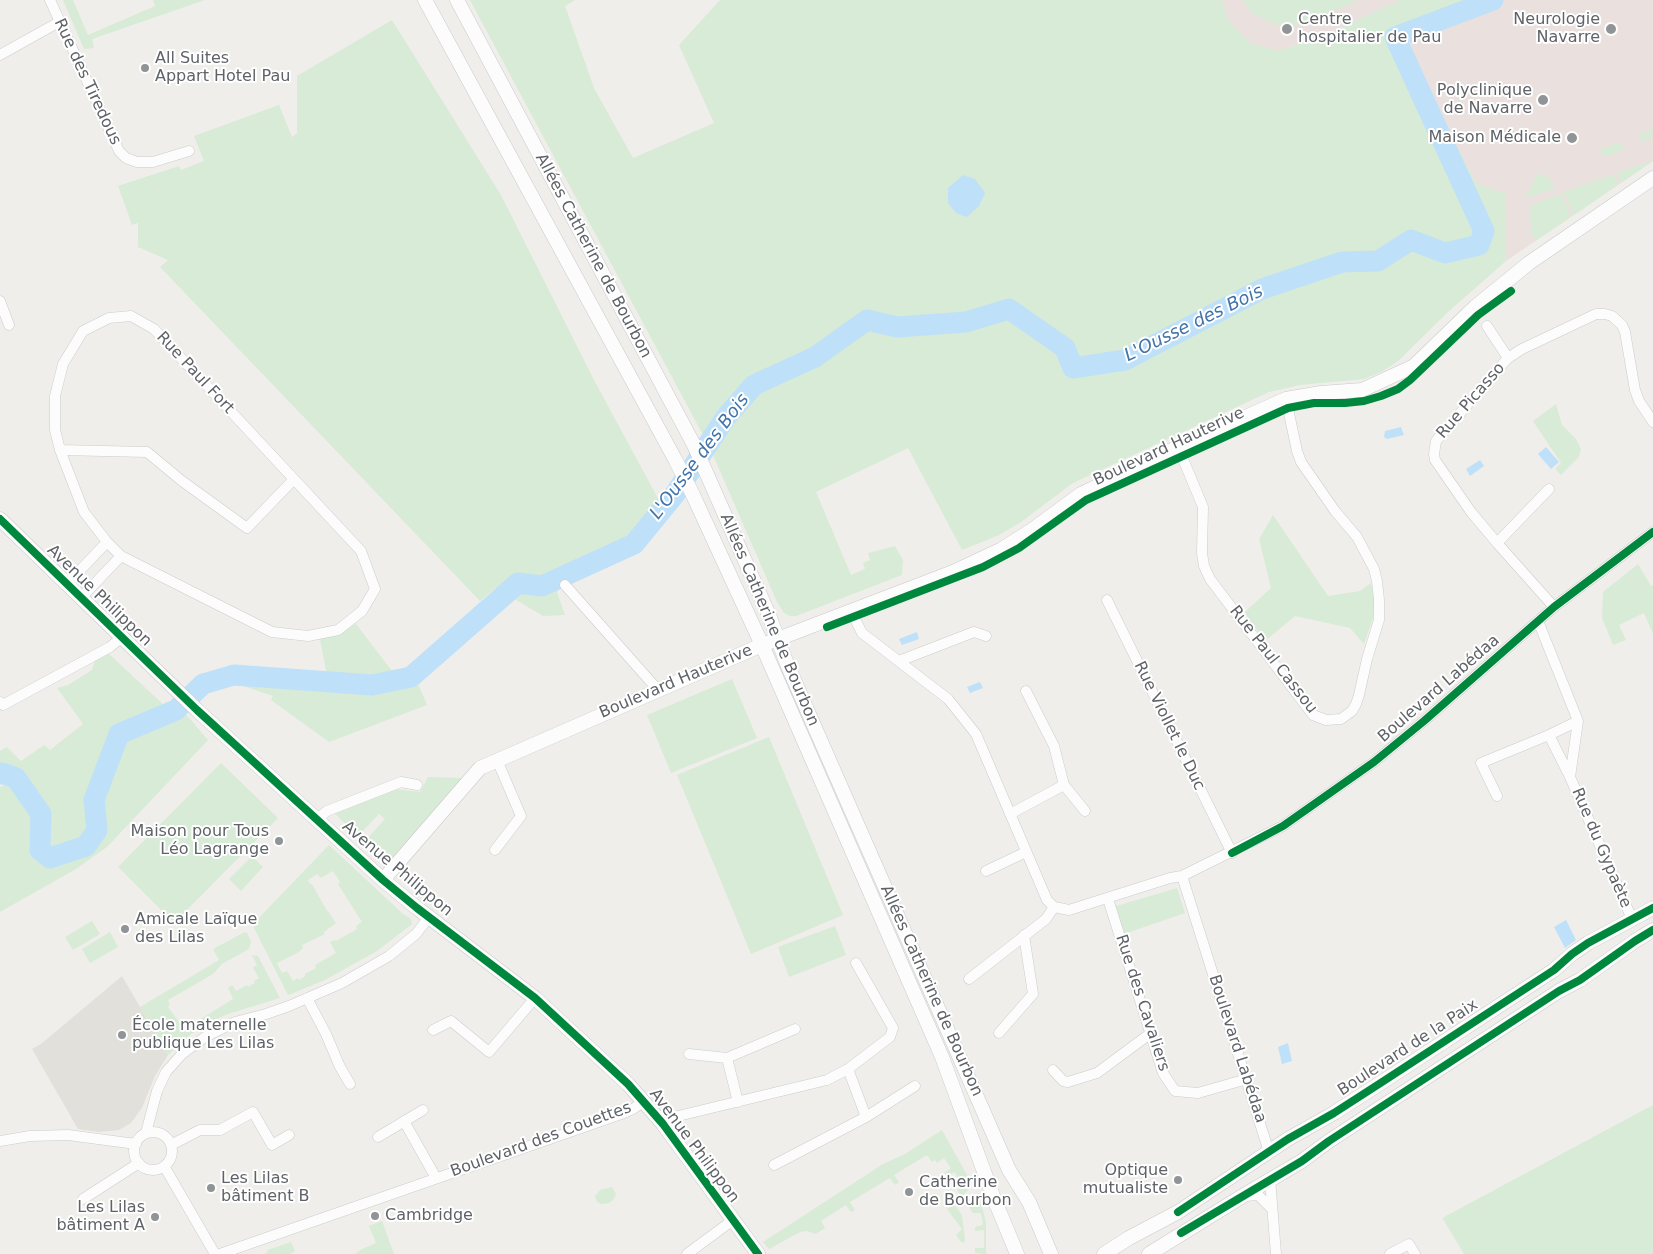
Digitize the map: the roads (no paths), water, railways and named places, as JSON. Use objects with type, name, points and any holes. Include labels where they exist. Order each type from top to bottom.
[{"type":"main road","name":"Allées Catherine de Bourbon","points":[[425,0],[676,460],[693,495],[762,645],[942,1057],[993,1196],[1017,1254]]},
{"type":"main road","name":"Allées Catherine de Bourbon","points":[[457,0],[694,445],[769,615],[777,640],[1009,1170],[1029,1202],[1051,1254]]},
{"type":"main road","name":"Boulevard Hauterive","points":[[383,880],[480,768],[762,645],[953,572],[1002,549],[1032,530],[1081,494],[1178,447],[1286,399],[1321,393],[1362,390],[1414,366],[1475,307],[1530,263],[1653,178]]},
{"type":"main road","name":"Avenue Philippon","points":[[0,519],[197,710],[383,880],[535,998],[628,1084],[663,1124],[758,1254]]},
{"type":"main road","name":"Boulevard de la Paix","points":[[1104,1254],[1129,1238],[1178,1212],[1269,1152],[1334,1113],[1554,970],[1588,943],[1653,908]]},
{"type":"main road","points":[[1149,1254],[1302,1160],[1584,977],[1635,940],[1653,930]]},
{"type":"street","name":"Rue des Tiredous","points":[[50,0],[119,151],[126,158],[137,162],[153,162],[189,151]]},
{"type":"street","points":[[0,55],[59,22]]},
{"type":"street","points":[[0,301],[9,325]]},
{"type":"street","name":"Rue Picasso","points":[[1554,607],[1471,512],[1439,467],[1435,460],[1434,447],[1439,436],[1508,358],[1522,349],[1596,314],[1612,316],[1622,325],[1625,332],[1635,390],[1639,401],[1653,422]]},
{"type":"street","name":"Rue Paul Fort","points":[[131,316],[154,329],[360,551],[375,589],[362,611],[338,630],[308,636],[272,632],[121,556],[106,542],[84,512],[60,450],[55,430],[55,396],[63,364],[84,330],[109,318],[131,316]]},
{"type":"street","name":"Rue Picasso","points":[[1487,326],[1508,358]]},
{"type":"street","name":"Rue Paul Cassou","points":[[1178,447],[1203,507],[1202,553],[1204,566],[1210,579],[1313,715],[1326,720],[1340,719],[1348,715],[1356,704],[1378,620],[1379,600],[1377,581],[1374,569],[1357,537],[1334,510],[1301,462],[1297,452],[1286,399]]},
{"type":"street","points":[[60,450],[147,452],[182,481],[247,528],[294,479]]},
{"type":"street","points":[[1497,543],[1549,488]]},
{"type":"street","name":"Boulevard Labédaa","points":[[1269,1152],[1248,1079],[1182,876],[1232,853],[1283,826],[1374,762],[1424,722],[1554,607],[1653,532]]},
{"type":"street","points":[[67,584],[106,542]]},
{"type":"street","points":[[81,598],[121,556]]},
{"type":"street","points":[[565,585],[658,690]]},
{"type":"street","name":"Rue Viollet le Duc","points":[[1107,600],[1232,853]]},
{"type":"street","points":[[851,611],[862,633],[948,699],[976,734],[1047,900],[1054,907],[1069,910],[1170,878],[1182,876]]},
{"type":"street","name":"Rue du Gypaète","points":[[1538,621],[1578,721],[1570,777]]},
{"type":"street","points":[[899,660],[974,632],[986,636]]},
{"type":"street","points":[[0,702],[4,705],[110,648],[122,637]]},
{"type":"street","points":[[1026,691],[1054,746],[1064,785],[1085,811]]},
{"type":"street","points":[[1497,796],[1481,763],[1578,721]]},
{"type":"street","name":"Rue du Gypaète","points":[[1548,735],[1570,777],[1632,919]]},
{"type":"street","points":[[495,850],[521,816],[498,760]]},
{"type":"street","points":[[317,819],[327,811],[401,782],[417,785]]},
{"type":"street","points":[[1010,814],[1064,785]]},
{"type":"street","points":[[986,871],[1026,852]]},
{"type":"street","name":"Rue des Cavaliers","points":[[1108,899],[1163,1073],[1175,1091],[1198,1094],[1248,1079]]},
{"type":"street","points":[[969,979],[1046,919],[1054,907]]},
{"type":"street","points":[[146,1133],[158,1133],[168,1140],[171,1145],[171,1157],[164,1166],[150,1169],[139,1163],[135,1154],[136,1144],[146,1133],[157,1091],[166,1072],[182,1054],[205,1037],[235,1022],[266,1014],[342,983],[389,956],[416,934],[429,917]]},
{"type":"street","points":[[999,1032],[1033,994],[1024,935]]},
{"type":"street","points":[[663,1124],[674,1117],[827,1080],[848,1069],[890,1037],[893,1028],[856,963]]},
{"type":"street","points":[[308,998],[340,1067],[350,1084]]},
{"type":"street","points":[[433,1030],[451,1021],[490,1052],[535,998]]},
{"type":"street","points":[[688,1054],[727,1058],[795,1028]]},
{"type":"street","points":[[1053,1070],[1063,1081],[1068,1082],[1097,1074],[1151,1033]]},
{"type":"street","points":[[727,1058],[738,1102]]},
{"type":"street","points":[[848,1069],[866,1117]]},
{"type":"street","points":[[774,1165],[866,1117],[916,1086]]},
{"type":"street","name":"Boulevard des Couettes","points":[[220,1254],[624,1113],[644,1101]]},
{"type":"street","points":[[378,1137],[424,1110]]},
{"type":"street","points":[[171,1145],[200,1130],[220,1130],[253,1112],[272,1145],[289,1135]]},
{"type":"street","name":"Boulevard des Couettes","points":[[404,1121],[436,1178]]},
{"type":"street","points":[[0,1141],[30,1136],[68,1135],[136,1144]]},
{"type":"street","points":[[83,1199],[139,1163]]},
{"type":"street","points":[[164,1166],[215,1254]]},
{"type":"street","points":[[1270,1179],[1276,1254]]},
{"type":"street","points":[[1240,1197],[1258,1195],[1272,1209]]},
{"type":"street","points":[[687,1254],[733,1220]]},
{"type":"street","points":[[250,1243],[253,1254]]},
{"type":"street","points":[[1390,1254],[1410,1244],[1416,1254]]},
{"type":"water","points":[[963,175],[975,179],[985,193],[979,206],[967,217],[956,213],[948,203],[948,188]]},
{"type":"water","points":[[1401,427],[1404,435],[1387,439],[1384,437],[1385,431]]},
{"type":"water","points":[[1546,447],[1559,462],[1551,469],[1538,454]]},
{"type":"water","points":[[1480,460],[1484,466],[1470,476],[1466,469]]},
{"type":"water","points":[[917,632],[919,639],[902,645],[899,639]]},
{"type":"water","points":[[980,682],[983,688],[970,693],[967,687]]},
{"type":"water","points":[[1566,920],[1576,940],[1565,948],[1554,927]]},
{"type":"water","points":[[1288,1043],[1292,1061],[1282,1064],[1278,1047]]},
{"type":"waterway","name":"L'Ousse des Bois","points":[[0,774],[16,778],[41,814],[40,850],[50,858],[86,846],[97,830],[94,800],[119,734],[176,710],[203,684],[234,675],[372,685],[411,677],[518,583],[542,586],[634,544],[675,494],[726,417],[754,385],[815,357],[867,320],[897,327],[966,322],[1009,309],[1065,348],[1073,368],[1125,360],[1262,289],[1342,262],[1378,261],[1411,240],[1445,253],[1479,245],[1484,231],[1395,37],[1493,0]]},
{"type":"place","name":"Centre hospitalier de Pau","points":[[1287,29]]},
{"type":"place","name":"Neurologie Navarre","points":[[1611,29]]},
{"type":"place","name":"All Suites Appart Hotel Pau","points":[[145,68]]},
{"type":"place","name":"Polyclinique de Navarre","points":[[1543,100]]},
{"type":"place","name":"Maison Médicale","points":[[1572,138]]},
{"type":"place","name":"Maison pour Tous Léo Lagrange","points":[[279,841]]},
{"type":"place","name":"Amicale Laïque des Lilas","points":[[125,929]]},
{"type":"place","name":"École maternelle publique Les Lilas","points":[[122,1035]]},
{"type":"place","name":"Optique mutualiste","points":[[1178,1180]]},
{"type":"place","name":"Les Lilas bâtiment B","points":[[211,1188]]},
{"type":"place","name":"Catherine de Bourbon","points":[[909,1192]]},
{"type":"place","name":"Cambridge","points":[[375,1216]]},
{"type":"place","name":"Les Lilas bâtiment A","points":[[155,1217]]}]
